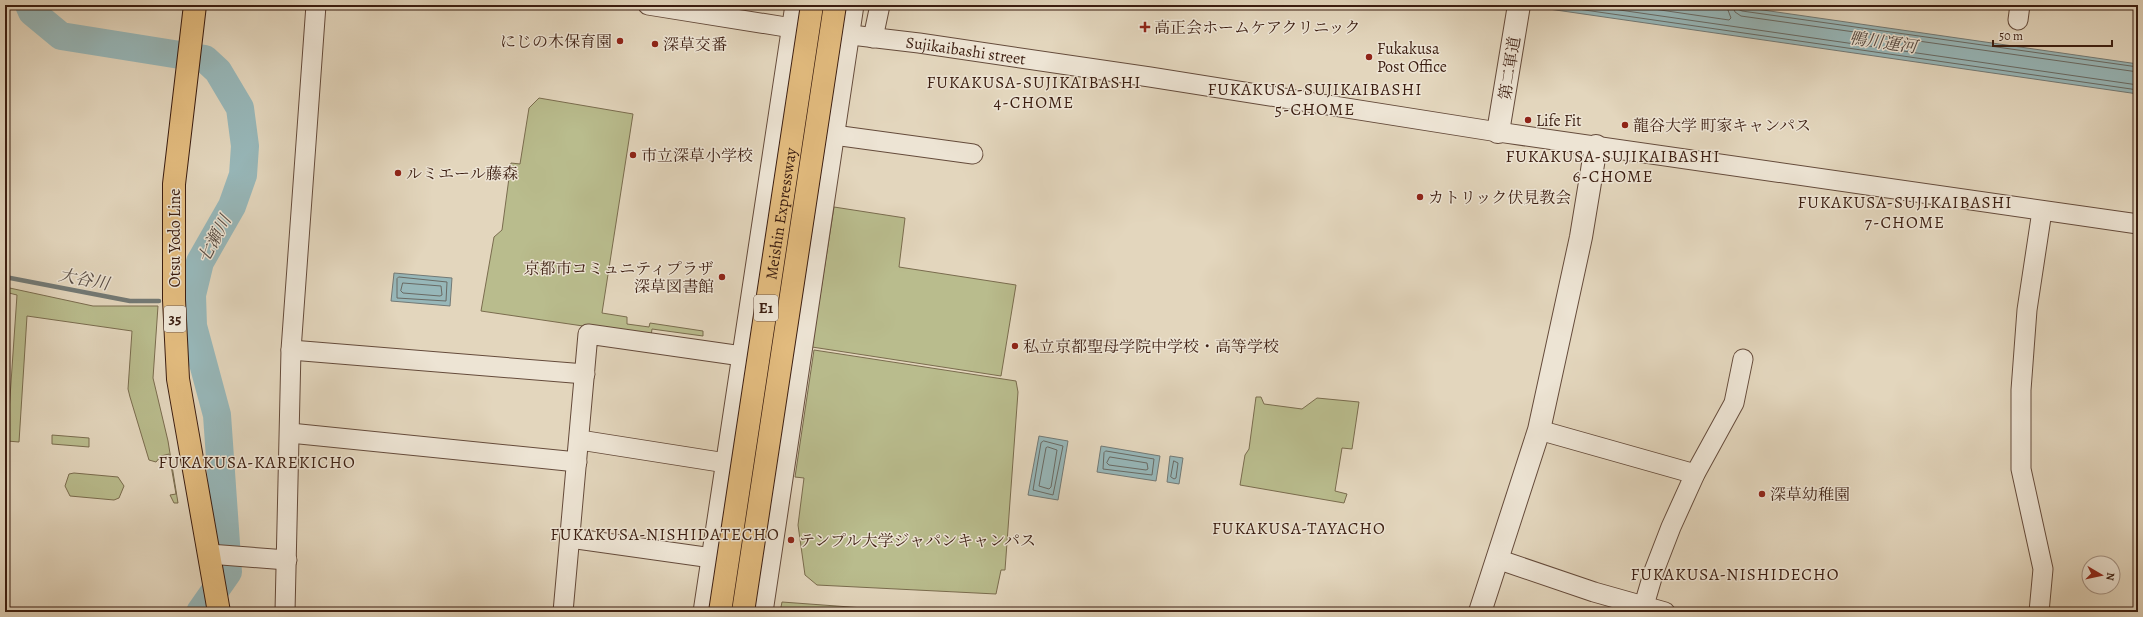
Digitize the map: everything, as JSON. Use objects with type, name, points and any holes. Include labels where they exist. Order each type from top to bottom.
[{"type":"main road","name":"Otsu Yodo Line","points":[[195,5],[188,55],[174,191],[174,300],[178,379],[219,558],[218,606]]},
{"type":"main road","name":"Meishin Expressway","points":[[720,612],[812,5]]},
{"type":"main road","name":"Meishin Expressway","points":[[743,612],[835,5]]},
{"type":"street","points":[[285,612],[291,350],[316,5]]},
{"type":"street","points":[[703,612],[796,5]]},
{"type":"street","points":[[763,612],[854,5]]},
{"type":"street","points":[[873,38],[880,5]]},
{"type":"street","name":"Sujikaibashi street","points":[[655,6],[792,28],[1150,77],[1498,132],[2138,224]]},
{"type":"street","name":"第二軍道","points":[[1498,132],[1519,7]]},
{"type":"street","points":[[834,135],[973,154]]},
{"type":"street","points":[[1480,612],[1539,430],[1581,237],[1596,146]]},
{"type":"street","points":[[2039,612],[2044,569],[2021,469],[2021,390],[2026,310],[2042,211]]},
{"type":"street","points":[[563,612],[580,440],[588,334],[742,356]]},
{"type":"street","points":[[291,350],[585,374]]},
{"type":"street","points":[[1643,610],[1654,571],[1671,527],[1695,474],[1734,403],[1743,359]]},
{"type":"street","points":[[1539,430],[1695,474]]},
{"type":"street","points":[[290,433],[577,462]]},
{"type":"street","points":[[580,440],[726,463]]},
{"type":"street","points":[[570,538],[712,558]]},
{"type":"street","points":[[219,558],[287,560]]},
{"type":"street","points":[[1497,559],[1643,610],[1665,612]]},
{"type":"green space","points":[[539,98],[633,114],[602,313],[627,317],[627,324],[649,327],[650,323],[703,331],[703,336],[652,329],[651,336],[481,311],[494,237],[502,230],[511,163],[520,164],[529,108]]},
{"type":"green space","points":[[834,207],[905,218],[899,267],[1016,285],[1001,376],[812,347]]},
{"type":"green space","points":[[5,287],[93,306],[158,306],[153,378],[168,441],[178,503],[174,503],[170,495],[176,494],[169,454],[161,456],[156,462],[149,460],[130,397],[128,389],[132,331],[27,316],[19,442],[7,441],[17,295],[5,292]]},
{"type":"green space","points":[[814,350],[1016,381],[1018,392],[1005,570],[1001,570],[996,594],[817,585],[805,575],[798,525],[804,478],[795,477]]},
{"type":"green space","points":[[1256,397],[1261,397],[1264,404],[1302,409],[1317,398],[1359,402],[1352,449],[1342,448],[1335,491],[1347,494],[1344,503],[1240,485],[1245,455],[1249,449]]},
{"type":"green space","points":[[52,435],[89,438],[89,447],[52,444]]},
{"type":"green space","points":[[74,473],[118,477],[124,486],[119,498],[114,500],[70,496],[65,486],[69,474]]},
{"type":"green space","points":[[782,602],[918,612],[780,612]]},
{"type":"water","name":"鴨川運河","points":[[1521,5],[1728,5],[2138,64],[2138,94]]},
{"type":"water","points":[[394,273],[452,278],[450,306],[391,301]]},
{"type":"water","points":[[1039,436],[1068,441],[1058,500],[1028,495]]},
{"type":"water","points":[[1101,446],[1160,456],[1156,481],[1097,472]]},
{"type":"water","points":[[1170,456],[1183,458],[1179,484],[1167,482]]},
{"type":"waterway","name":"七瀬川","points":[[29,5],[32,12],[61,36],[205,59],[218,71],[240,108],[245,146],[243,175],[232,206],[200,262],[192,295],[193,326],[217,415],[228,572],[200,612]]},
{"type":"waterway","name":"大谷川","points":[[5,277],[130,301],[159,301]]},
{"type":"place","name":"高正会ホームケアクリニック","points":[[1145,27]]},
{"type":"place","name":"にじの木保育園","points":[[620,41]]},
{"type":"place","name":"深草交番","points":[[655,44]]},
{"type":"place","name":"Fukakusa Post Office","points":[[1369,57]]},
{"type":"place","name":"Life Fit","points":[[1528,120]]},
{"type":"place","name":"龍谷大学 町家キャンパス","points":[[1625,125]]},
{"type":"place","name":"市立深草小学校","points":[[633,155]]},
{"type":"place","name":"ルミエール藤森","points":[[398,173]]},
{"type":"place","name":"カトリック伏見教会","points":[[1420,197]]},
{"type":"place","name":"京都市コミュニティプラザ 深草図書館","points":[[722,277]]},
{"type":"place","name":"私立京都聖母学院中学校・高等学校","points":[[1015,346]]},
{"type":"place","name":"深草幼稚園","points":[[1762,494]]},
{"type":"place","name":"テンプル大学ジャパンキャンパス","points":[[791,540]]},
{"type":"district","name":"FUKAKUSA-SUJIKAIBASHI 4-CHOME","points":[[1034,92]]},
{"type":"district","name":"FUKAKUSA-SUJIKAIBASHI 5-CHOME","points":[[1315,99]]},
{"type":"district","name":"FUKAKUSA-SUJIKAIBASHI 6-CHOME","points":[[1613,166]]},
{"type":"district","name":"FUKAKUSA-SUJIKAIBASHI 7-CHOME","points":[[1905,212]]},
{"type":"district","name":"FUKAKUSA-KAREKICHO","points":[[257,462]]},
{"type":"district","name":"FUKAKUSA-TAYACHO","points":[[1299,528]]},
{"type":"district","name":"FUKAKUSA-NISHIDATECHO","points":[[665,534]]},
{"type":"district","name":"FUKAKUSA-NISHIDECHO","points":[[1735,574]]}]
